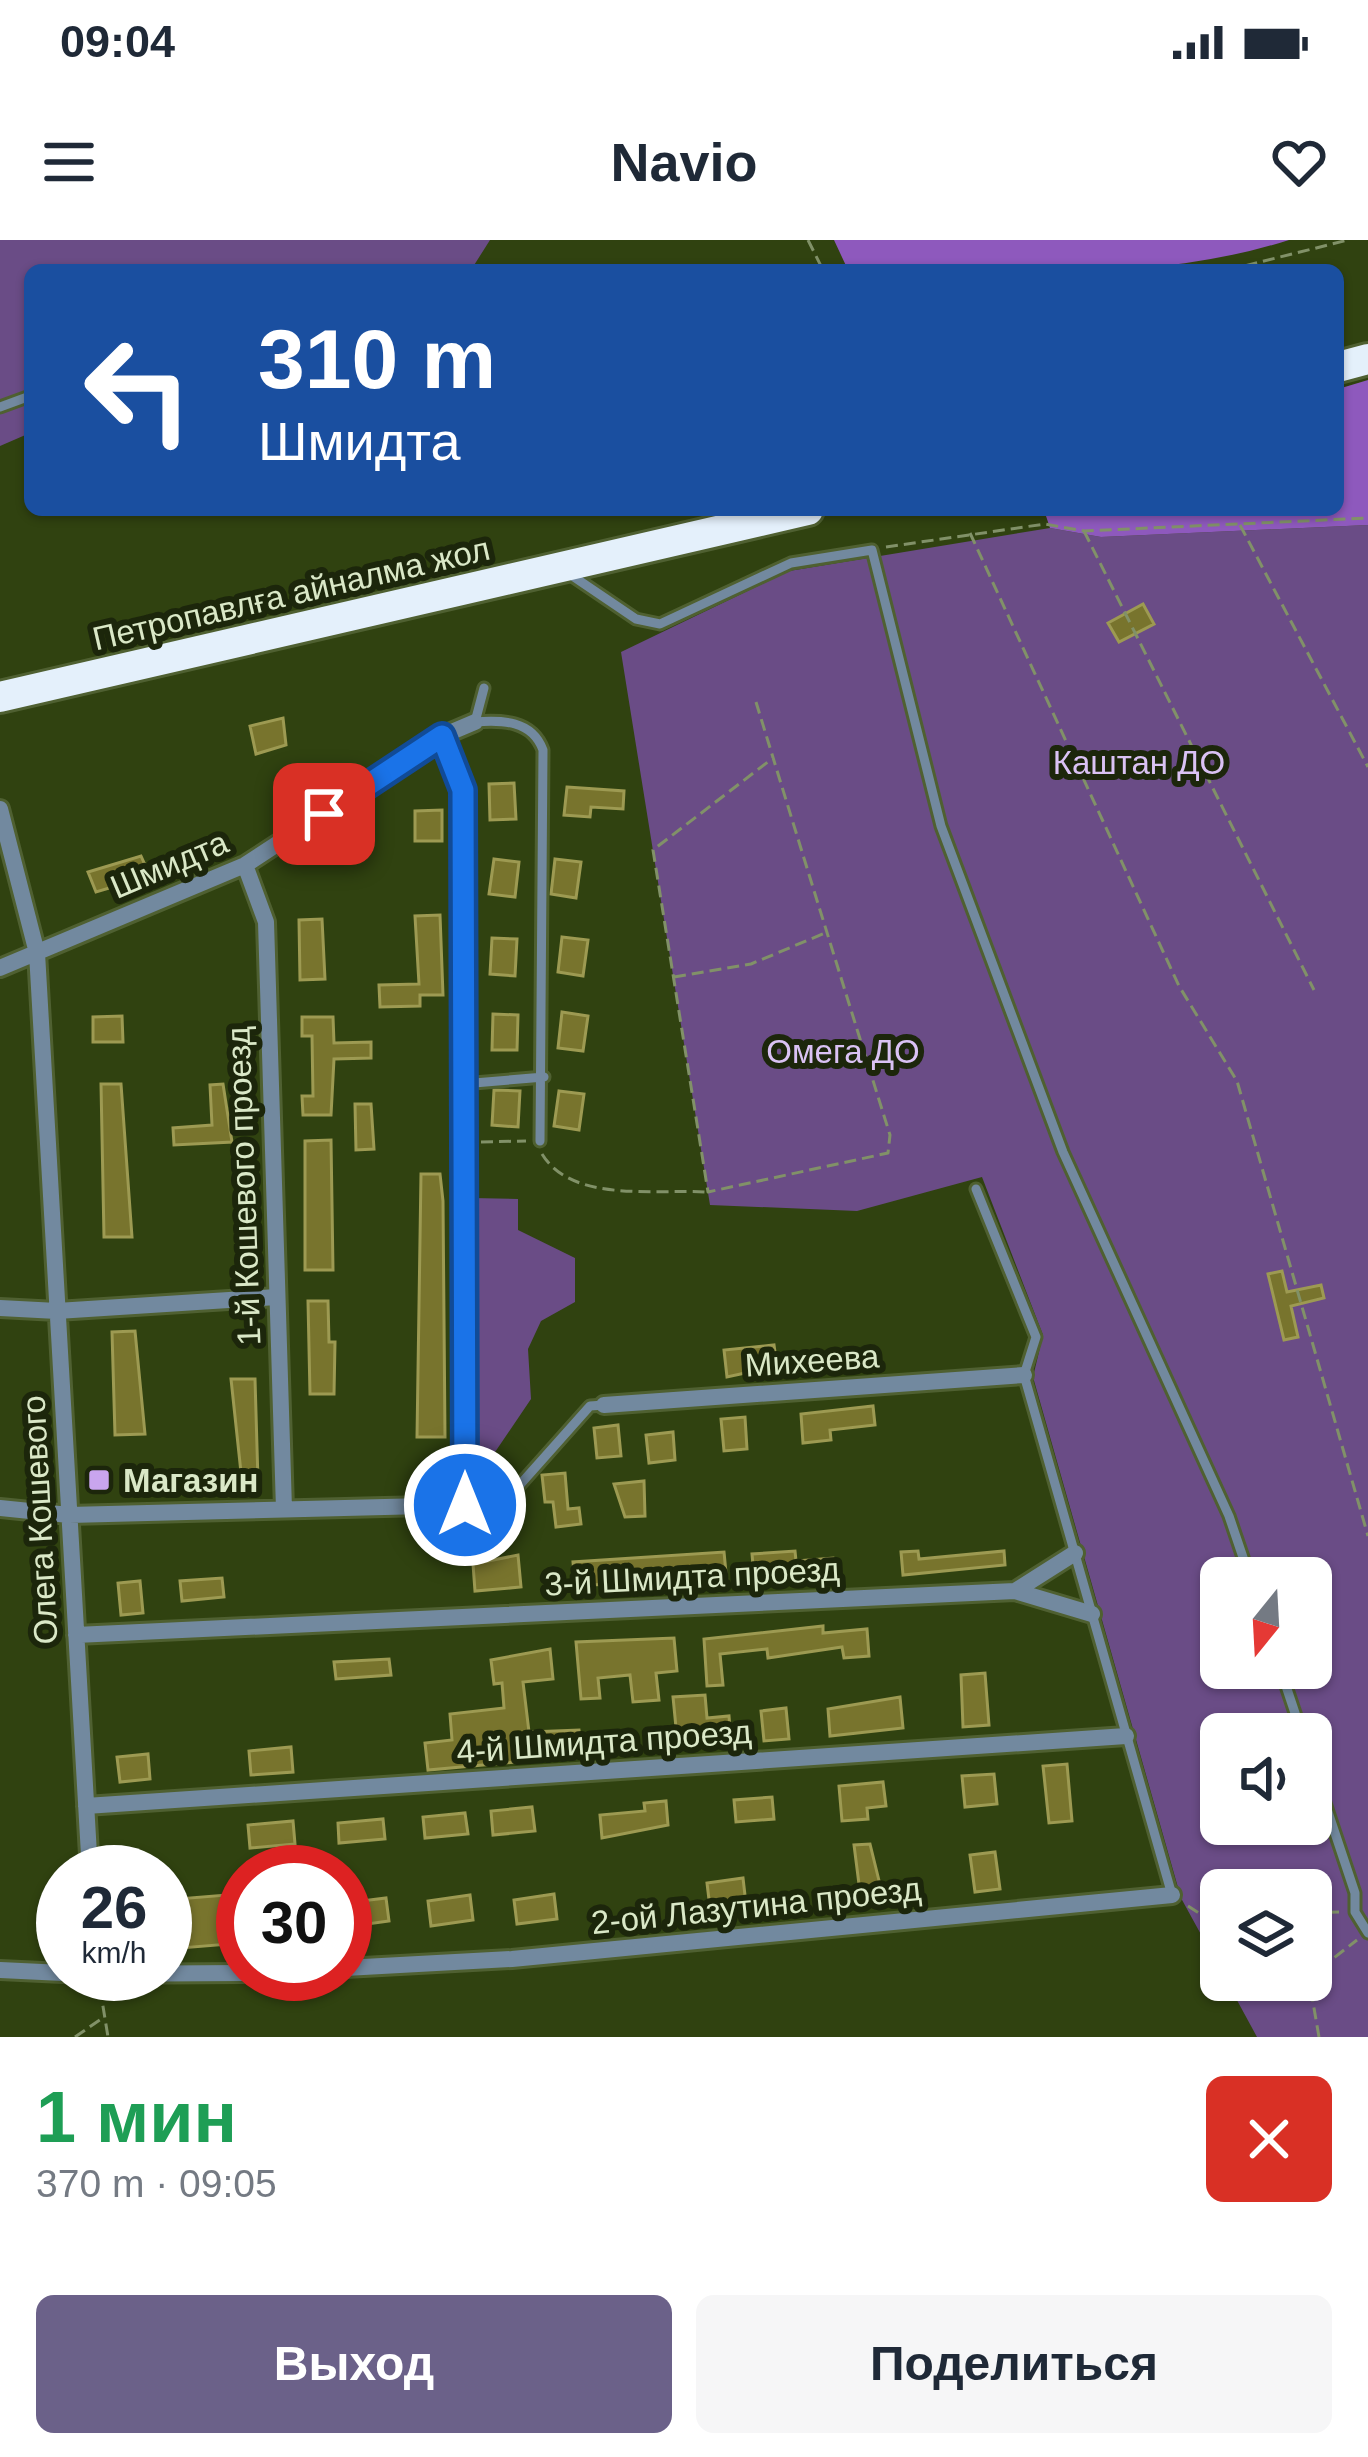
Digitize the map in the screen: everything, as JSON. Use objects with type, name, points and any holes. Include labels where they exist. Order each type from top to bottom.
[{"type":"highway","name":"Петропавлға айналма жол","points":[[0,697],[783,516]]},
{"type":"street","name":"Шмидта","points":[[0,968],[245,865],[442,736],[475,722]]},
{"type":"street","points":[[0,1508],[69,1515],[465,1505],[463,790],[442,736]]},
{"type":"street","name":"Олега Кошевого","points":[[0,809],[37,953],[89,1845]]},
{"type":"street","name":"1-й Кошевого проезд","points":[[245,865],[266,922],[284,1510]]},
{"type":"street","points":[[0,1308],[57,1311],[276,1297]]},
{"type":"street","name":"Михеева","points":[[604,1405],[1024,1375]]},
{"type":"street","points":[[1016,1592],[1075,1553]]},
{"type":"street","name":"3-й Шмидта проезд","points":[[76,1635],[1016,1592],[1092,1614]]},
{"type":"street","name":"4-й Шмидта проезд","points":[[86,1806],[1126,1736]]},
{"type":"street","name":"2-ой Лазутина проезд","points":[[372,1967],[512,1959],[1172,1894]]},
{"type":"street","points":[[0,1970],[36,1972]]},
{"type":"lane","points":[[561,569],[636,620],[660,624],[791,563],[872,550],[940,826],[1063,1152],[1229,1516],[1243,1557]]},
{"type":"lane","points":[[484,688],[475,722],[522,726],[535,734],[543,750],[540,1141]]},
{"type":"lane","points":[[462,1084],[544,1077]]},
{"type":"lane","points":[[976,1190],[1036,1337],[1024,1375],[1172,1894]]},
{"type":"lane","points":[[465,1505],[501,1505],[590,1406],[604,1405]]},
{"type":"lane","points":[[1332,1824],[1355,1893],[1355,1912],[1368,1933]]},
{"type":"path","points":[[1252,264],[1348,240]]},
{"type":"path","points":[[872,550],[1046,524],[1084,531],[1368,518]]},
{"type":"path","points":[[1239,524],[1368,767]]},
{"type":"path","points":[[1084,531],[1314,989]]},
{"type":"path","points":[[970,533],[1179,986],[1237,1081],[1368,1536]]},
{"type":"path","points":[[462,1143],[540,1141],[551,1169],[581,1186],[708,1192],[888,1153],[890,1136],[756,701]]},
{"type":"path","points":[[708,1192],[653,850],[773,758]]},
{"type":"path","points":[[674,977],[751,964],[827,932]]},
{"type":"path","points":[[1172,1894],[1200,1914]]},
{"type":"path","points":[[1332,1913],[1355,1912]]},
{"type":"path","points":[[1319,2037],[1310,1985],[1326,1964],[1368,1933]]},
{"type":"path","points":[[102,2001],[108,2037]]},
{"type":"path","points":[[75,2037],[105,2016]]},
{"type":"green space","points":[[0,240],[490,240],[475,264],[24,264],[24,436],[0,446]]},
{"type":"green space","name":"Каштан ДО","points":[[1368,525],[1368,2037],[1257,2037],[1237,2001],[1332,2001],[1332,1869],[1200,1869],[1200,1933],[1181,1898],[1033,1377],[1043,1335],[982,1177],[857,1211],[710,1205],[621,652],[789,571],[1050,528],[1101,537]]},
{"type":"green space","points":[[471,1198],[518,1199],[518,1230],[575,1258],[575,1302],[541,1321],[528,1349],[531,1399],[472,1486]]},
{"type":"shaded area","points":[[834,240],[1289,240],[1181,264],[845,264]]},
{"type":"shaded area","points":[[1368,380],[1368,525],[1101,537],[1050,528],[1046,516],[1344,516],[1344,387]]},
{"type":"building","points":[[1143,604],[1154,624],[1119,642],[1108,623]]},
{"type":"building","points":[[283,718],[286,745],[256,754],[250,726]]},
{"type":"building","points":[[514,783],[516,819],[490,820],[489,784]]},
{"type":"building","points":[[567,787],[624,791],[623,809],[591,807],[590,817],[564,815]]},
{"type":"building","points":[[442,810],[442,841],[415,841],[415,811]]},
{"type":"building","points":[[141,856],[150,876],[96,892],[88,872]]},
{"type":"building","points":[[494,859],[519,862],[515,897],[489,894]]},
{"type":"building","points":[[555,859],[581,862],[576,898],[551,894]]},
{"type":"building","points":[[440,915],[443,995],[420,995],[420,1006],[380,1007],[379,985],[419,984],[415,916]]},
{"type":"building","points":[[322,919],[325,979],[300,980],[299,920]]},
{"type":"building","points":[[562,937],[588,940],[583,976],[558,972]]},
{"type":"building","points":[[492,938],[517,939],[515,976],[490,974]]},
{"type":"building","points":[[562,1012],[588,1016],[583,1051],[558,1048]]},
{"type":"building","points":[[493,1014],[518,1015],[517,1050],[492,1050]]},
{"type":"building","points":[[122,1016],[123,1042],[93,1042],[93,1017]]},
{"type":"building","points":[[302,1017],[333,1017],[334,1043],[371,1042],[371,1058],[334,1059],[331,1115],[303,1115],[302,1096],[313,1096],[312,1036],[302,1036]]},
{"type":"building","points":[[101,1084],[121,1084],[132,1237],[104,1237]]},
{"type":"building","points":[[223,1084],[232,1142],[174,1145],[173,1128],[212,1125],[210,1085]]},
{"type":"building","points":[[494,1090],[520,1091],[518,1127],[492,1125]]},
{"type":"building","points":[[559,1091],[584,1094],[579,1130],[554,1126]]},
{"type":"building","points":[[355,1104],[371,1104],[374,1149],[356,1150]]},
{"type":"building","points":[[331,1140],[333,1270],[305,1270],[305,1141]]},
{"type":"building","points":[[421,1174],[440,1174],[443,1201],[445,1437],[417,1437]]},
{"type":"building","points":[[1282,1271],[1287,1292],[1321,1285],[1324,1298],[1291,1306],[1298,1337],[1284,1340],[1268,1274]]},
{"type":"building","points":[[308,1301],[328,1301],[329,1342],[335,1342],[334,1394],[310,1394]]},
{"type":"building","points":[[135,1331],[145,1434],[115,1435],[112,1332]]},
{"type":"building","points":[[774,1345],[777,1366],[727,1377],[724,1350]]},
{"type":"building","points":[[231,1379],[255,1379],[258,1481],[242,1482]]},
{"type":"building","points":[[873,1406],[875,1425],[830,1430],[831,1440],[803,1443],[801,1414]]},
{"type":"building","points":[[745,1417],[747,1449],[724,1451],[721,1419]]},
{"type":"building","points":[[618,1425],[621,1456],[597,1458],[594,1428]]},
{"type":"building","points":[[673,1432],[675,1460],[649,1463],[646,1435]]},
{"type":"building","points":[[565,1473],[568,1509],[579,1508],[581,1524],[556,1527],[553,1502],[545,1502],[542,1475]]},
{"type":"building","points":[[644,1481],[645,1516],[625,1517],[614,1484]]},
{"type":"building","points":[[795,1551],[796,1561],[833,1558],[836,1580],[819,1582],[818,1574],[754,1577],[752,1554]]},
{"type":"building","points":[[918,1551],[919,1559],[1004,1551],[1005,1565],[903,1575],[901,1552]]},
{"type":"building","points":[[724,1552],[727,1583],[575,1585],[573,1562]]},
{"type":"building","points":[[518,1555],[521,1587],[475,1591],[473,1564]]},
{"type":"building","points":[[222,1578],[224,1597],[182,1601],[180,1581]]},
{"type":"building","points":[[140,1581],[143,1613],[121,1615],[118,1583]]},
{"type":"building","points":[[823,1626],[823,1633],[867,1629],[869,1656],[844,1658],[842,1647],[768,1658],[767,1649],[720,1654],[723,1685],[707,1686],[704,1639]]},
{"type":"building","points":[[674,1638],[677,1671],[656,1673],[659,1700],[633,1702],[630,1675],[598,1678],[600,1698],[581,1699],[576,1642]]},
{"type":"building","points":[[550,1649],[553,1679],[523,1682],[529,1732],[579,1730],[582,1756],[428,1770],[425,1743],[452,1740],[450,1714],[504,1708],[502,1683],[494,1684],[491,1660]]},
{"type":"building","points":[[389,1659],[391,1675],[336,1679],[334,1662]]},
{"type":"building","points":[[985,1673],[989,1725],[963,1727],[961,1675]]},
{"type":"building","points":[[705,1695],[707,1718],[729,1716],[731,1742],[678,1748],[673,1697]]},
{"type":"building","points":[[900,1697],[903,1728],[830,1736],[828,1709]]},
{"type":"building","points":[[786,1708],[789,1739],[764,1741],[761,1711]]},
{"type":"building","points":[[291,1747],[293,1772],[251,1775],[249,1751]]},
{"type":"building","points":[[148,1754],[150,1779],[120,1782],[117,1757]]},
{"type":"building","points":[[1067,1764],[1072,1821],[1049,1823],[1043,1766]]},
{"type":"building","points":[[994,1774],[997,1804],[965,1807],[962,1776]]},
{"type":"building","points":[[883,1782],[886,1806],[867,1808],[868,1819],[842,1821],[839,1786]]},
{"type":"building","points":[[772,1797],[774,1819],[736,1822],[734,1800]]},
{"type":"building","points":[[666,1801],[668,1825],[602,1838],[600,1815],[645,1811],[644,1803]]},
{"type":"building","points":[[532,1807],[535,1831],[493,1835],[491,1811]]},
{"type":"building","points":[[465,1813],[468,1834],[425,1838],[423,1817]]},
{"type":"building","points":[[383,1819],[385,1839],[339,1843],[338,1823]]},
{"type":"building","points":[[293,1821],[295,1844],[250,1845],[248,1825]]},
{"type":"building","points":[[870,1844],[883,1897],[861,1900],[854,1845]]},
{"type":"building","points":[[995,1852],[1000,1889],[975,1892],[970,1855]]},
{"type":"building","points":[[743,1878],[746,1904],[710,1908],[707,1883]]},
{"type":"building","points":[[554,1894],[557,1919],[517,1924],[514,1900]]},
{"type":"building","points":[[470,1895],[473,1920],[431,1926],[428,1901]]},
{"type":"building","points":[[216,1896],[216,1945],[192,1947],[192,1898]]},
{"type":"building","points":[[386,1898],[389,1921],[372,1923],[372,1900]]},
{"type":"place","name":"Магазин","points":[[99,1480]]},
{"type":"route","points":[[324,814],[442,736],[463,790],[465,1505]]},
{"type":"park label","name":"Омега ДО","points":[[843,1051]]}]
